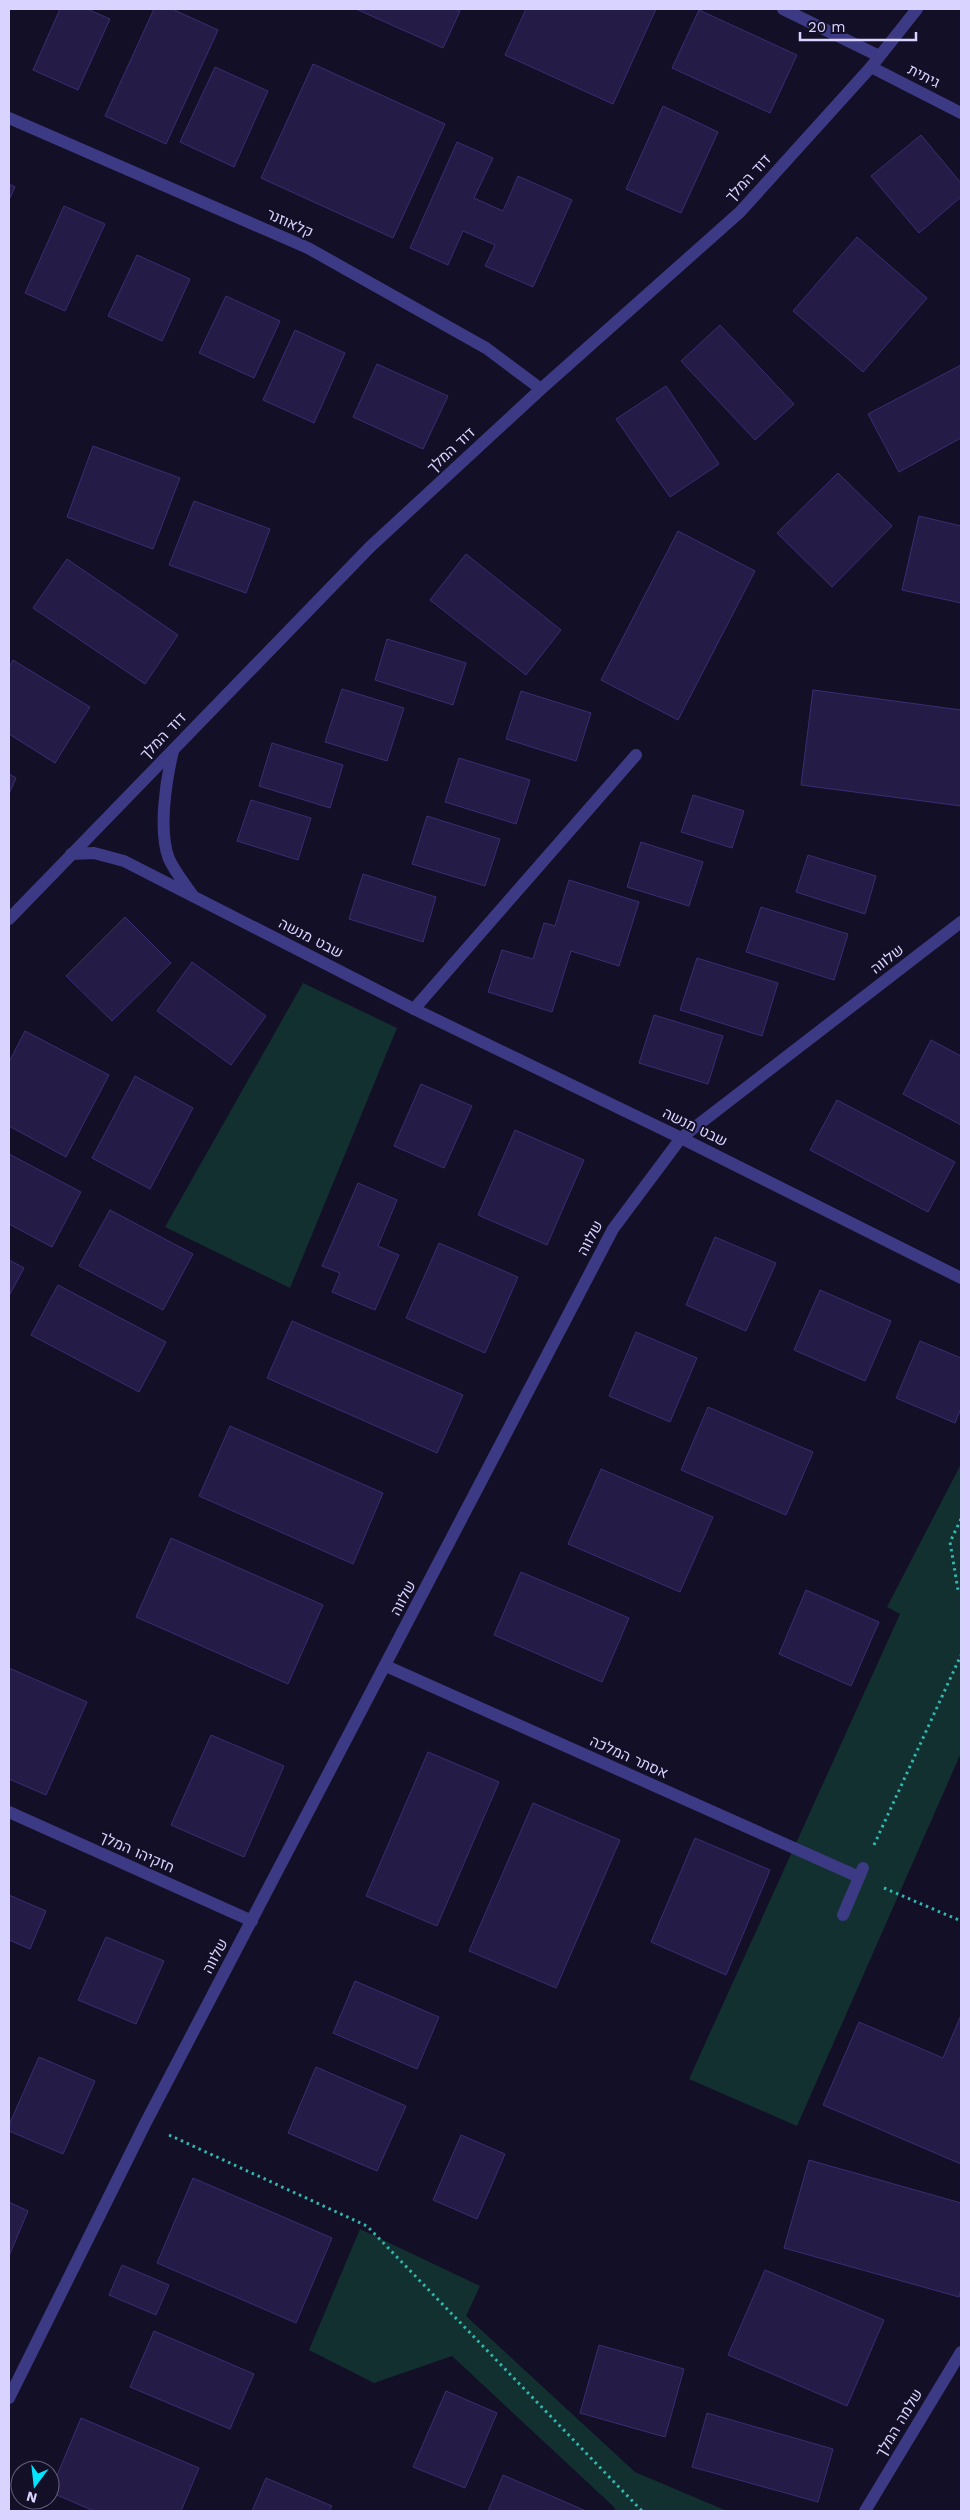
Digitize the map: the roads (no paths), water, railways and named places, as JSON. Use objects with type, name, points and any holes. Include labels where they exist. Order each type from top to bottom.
[{"type":"street","points":[[783,9],[879,56]]},
{"type":"street","name":"דוד המלך","points":[[9,919],[370,547],[542,389],[740,212],[871,67],[918,9]]},
{"type":"street","name":"גיתית","points":[[871,67],[961,113]]},
{"type":"street","name":"קלאוזנר","points":[[9,118],[308,248],[486,348],[542,389]]},
{"type":"street","name":"שבט מנשה","points":[[173,750],[164,786],[164,828],[169,859],[193,896]]},
{"type":"street","points":[[414,1009],[636,755]]},
{"type":"street","name":"שבט מנשה","points":[[71,854],[94,853],[124,861],[414,1009],[681,1138],[961,1278]]},
{"type":"street","name":"שלווה","points":[[9,2398],[145,2124],[613,1229],[681,1138],[961,922]]},
{"type":"street","name":"אסתר המלכה","points":[[386,1666],[861,1872],[842,1915]]},
{"type":"street","name":"חזקיהו המלך","points":[[9,1812],[252,1921]]},
{"type":"street","name":"שלמה המלך","points":[[865,2511],[961,2352]]}]
